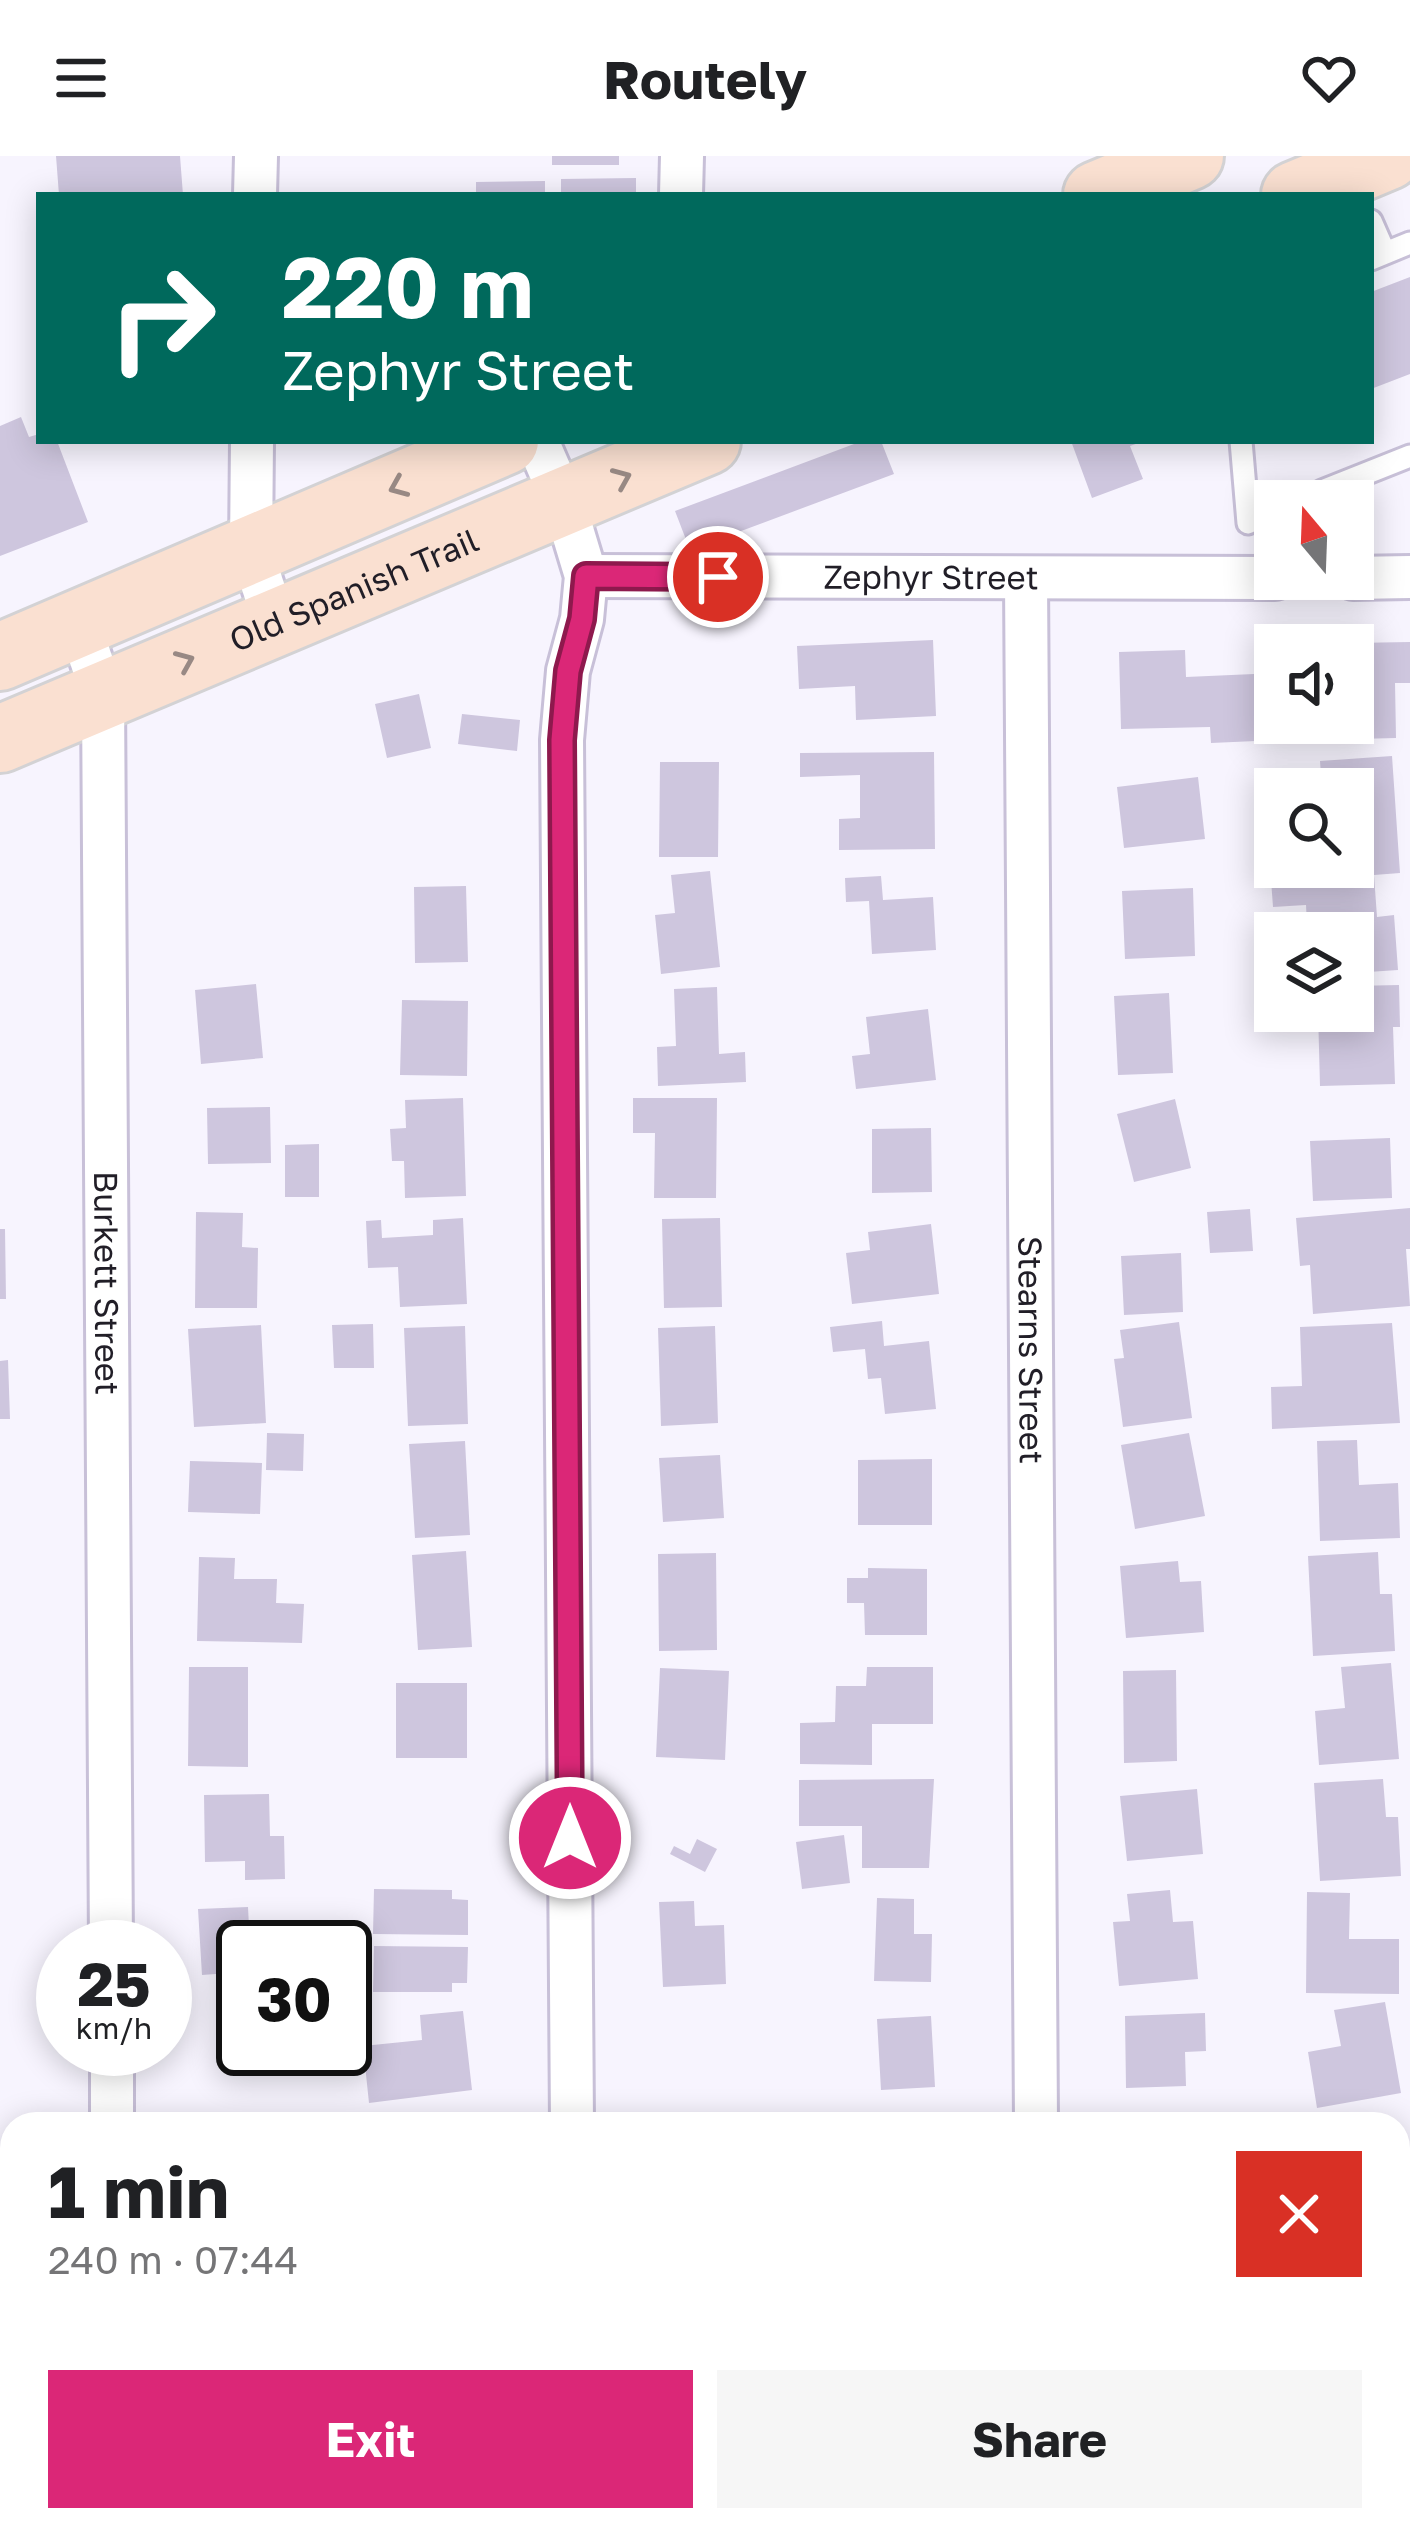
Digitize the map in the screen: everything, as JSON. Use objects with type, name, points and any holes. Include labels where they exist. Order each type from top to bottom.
[{"type":"main road","points":[[1108,192],[1178,173]]},
{"type":"main road","points":[[0,657],[499,444]]},
{"type":"main road","name":"Old Spanish Trail","points":[[0,739],[700,444]]},
{"type":"street","points":[[255,192],[256,156]]},
{"type":"street","points":[[682,156],[682,192]]},
{"type":"street","points":[[253,444],[251,550],[275,623]]},
{"type":"street","points":[[538,444],[564,503],[586,576],[582,619],[568,671],[562,740],[572,2112]]},
{"type":"street","name":"Zephyr Street","points":[[586,576],[1254,578]]},
{"type":"street","points":[[1374,578],[1410,577]]},
{"type":"street","name":"Stearns Street","points":[[1026,579],[1036,2112]]},
{"type":"street","name":"Burkett Street","points":[[79,624],[103,695],[111,1920]]},
{"type":"street","points":[[112,2076],[112,2112]]},
{"type":"lane","points":[[1378,256],[1410,242]]},
{"type":"lane","points":[[1241,444],[1248,523]]},
{"type":"lane","points":[[1350,480],[1410,456]]},
{"type":"building","points":[[56,156],[180,156],[183,192],[59,192]]},
{"type":"building","points":[[552,156],[619,156],[619,165],[552,165]]},
{"type":"building","points":[[636,178],[636,192],[561,192],[561,179]]},
{"type":"building","points":[[545,181],[545,192],[476,192],[476,182]]},
{"type":"building","points":[[1410,277],[1410,374],[1374,388],[1374,291]]},
{"type":"building","points":[[21,417],[29,437],[36,435],[36,444],[58,444],[88,522],[0,556],[0,426]]},
{"type":"building","points":[[854,444],[882,444],[894,474],[690,550],[675,511]]},
{"type":"building","points":[[1072,444],[1136,444],[1130,446],[1143,479],[1092,498]]},
{"type":"building","points":[[933,640],[936,716],[856,720],[855,686],[799,689],[797,646]]},
{"type":"building","points":[[1410,642],[1410,683],[1395,683],[1396,738],[1374,739],[1374,643]]},
{"type":"building","points":[[1185,650],[1186,677],[1254,674],[1254,741],[1211,743],[1210,727],[1121,729],[1119,652]]},
{"type":"building","points":[[419,694],[431,748],[387,758],[375,704]]},
{"type":"building","points":[[462,714],[520,720],[517,751],[458,744]]},
{"type":"building","points":[[934,752],[935,849],[839,850],[839,819],[860,818],[860,775],[800,777],[800,753]]},
{"type":"building","points":[[1392,756],[1400,873],[1374,875],[1374,768],[1320,768],[1320,761]]},
{"type":"building","points":[[660,762],[719,762],[718,857],[659,857]]},
{"type":"building","points":[[1198,777],[1205,839],[1124,848],[1117,787]]},
{"type":"building","points":[[710,871],[720,967],[661,974],[655,915],[675,913],[671,875]]},
{"type":"building","points":[[1374,875],[1377,917],[1394,915],[1398,970],[1374,972],[1374,912],[1306,912],[1306,905],[1273,907],[1272,888],[1374,888]]},
{"type":"building","points":[[881,876],[883,900],[933,897],[936,950],[872,954],[869,901],[846,902],[845,878]]},
{"type":"building","points":[[466,886],[468,962],[415,963],[414,887]]},
{"type":"building","points":[[1193,888],[1195,956],[1125,959],[1122,891]]},
{"type":"building","points":[[256,984],[263,1058],[201,1064],[195,990]]},
{"type":"building","points":[[1399,985],[1400,1027],[1393,1027],[1395,1084],[1320,1086],[1319,1032],[1374,1032],[1374,986]]},
{"type":"building","points":[[717,987],[719,1054],[745,1052],[746,1082],[658,1086],[657,1047],[676,1046],[674,989]]},
{"type":"building","points":[[1169,993],[1173,1073],[1118,1075],[1114,996]]},
{"type":"building","points":[[402,1000],[468,1001],[467,1076],[400,1075]]},
{"type":"building","points":[[928,1009],[936,1080],[856,1089],[852,1056],[870,1054],[866,1017]]},
{"type":"building","points":[[463,1098],[466,1196],[405,1198],[404,1161],[392,1161],[390,1129],[406,1128],[405,1100]]},
{"type":"building","points":[[633,1098],[717,1098],[716,1198],[654,1198],[655,1133],[633,1133]]},
{"type":"building","points":[[1175,1099],[1191,1168],[1134,1182],[1117,1114]]},
{"type":"building","points":[[270,1107],[271,1163],[208,1164],[207,1108]]},
{"type":"building","points":[[931,1128],[932,1192],[872,1193],[872,1129]]},
{"type":"building","points":[[1390,1138],[1392,1198],[1313,1201],[1310,1141]]},
{"type":"building","points":[[319,1144],[319,1197],[285,1197],[285,1145]]},
{"type":"building","points":[[1410,1208],[1410,1249],[1406,1249],[1410,1306],[1313,1314],[1310,1265],[1300,1266],[1296,1218]]},
{"type":"building","points":[[1250,1209],[1253,1251],[1210,1253],[1207,1212]]},
{"type":"building","points":[[196,1212],[243,1213],[242,1247],[258,1248],[257,1308],[195,1308]]},
{"type":"building","points":[[463,1218],[467,1304],[400,1307],[398,1267],[368,1268],[366,1221],[381,1220],[382,1238],[433,1235],[433,1220]]},
{"type":"building","points":[[720,1218],[722,1307],[664,1308],[662,1219]]},
{"type":"building","points":[[931,1224],[939,1294],[852,1304],[846,1253],[870,1250],[868,1232]]},
{"type":"building","points":[[0,1229],[5,1229],[6,1299],[0,1299]]},
{"type":"building","points":[[1181,1253],[1183,1312],[1124,1315],[1121,1256]]},
{"type":"building","points":[[882,1321],[884,1346],[929,1341],[936,1409],[885,1414],[881,1378],[868,1379],[865,1349],[833,1352],[830,1327]]},
{"type":"building","points":[[1179,1322],[1192,1418],[1123,1427],[1114,1359],[1124,1358],[1120,1330]]},
{"type":"building","points":[[1392,1323],[1400,1423],[1272,1429],[1271,1387],[1302,1386],[1300,1327]]},
{"type":"building","points":[[373,1324],[374,1368],[334,1368],[332,1325]]},
{"type":"building","points":[[261,1325],[266,1423],[194,1427],[188,1329]]},
{"type":"building","points":[[465,1326],[468,1424],[408,1426],[404,1328]]},
{"type":"building","points":[[715,1326],[718,1423],[661,1426],[658,1328]]},
{"type":"building","points":[[8,1360],[10,1419],[0,1419],[0,1361]]},
{"type":"building","points":[[267,1433],[304,1434],[303,1471],[266,1470]]},
{"type":"building","points":[[1189,1433],[1205,1516],[1135,1529],[1121,1445]]},
{"type":"building","points":[[1357,1440],[1359,1485],[1398,1483],[1400,1538],[1320,1541],[1317,1441]]},
{"type":"building","points":[[465,1441],[470,1535],[415,1538],[409,1444]]},
{"type":"building","points":[[720,1455],[724,1518],[663,1522],[659,1458]]},
{"type":"building","points":[[932,1459],[932,1525],[858,1525],[858,1460]]},
{"type":"building","points":[[190,1461],[262,1463],[260,1514],[188,1512]]},
{"type":"building","points":[[466,1551],[472,1647],[418,1650],[412,1555]]},
{"type":"building","points":[[1378,1552],[1380,1594],[1392,1594],[1395,1651],[1313,1656],[1308,1556]]},
{"type":"building","points":[[716,1553],[717,1650],[659,1651],[658,1554]]},
{"type":"building","points":[[199,1557],[235,1558],[234,1579],[277,1579],[276,1603],[304,1604],[302,1643],[197,1641]]},
{"type":"building","points":[[1178,1561],[1180,1582],[1201,1581],[1204,1632],[1126,1638],[1120,1566]]},
{"type":"building","points":[[868,1568],[927,1569],[927,1635],[865,1635],[864,1603],[847,1603],[847,1578],[868,1578]]},
{"type":"building","points":[[1391,1663],[1399,1759],[1319,1765],[1315,1711],[1345,1708],[1341,1667]]},
{"type":"building","points":[[189,1667],[248,1667],[248,1767],[188,1766]]},
{"type":"building","points":[[867,1667],[933,1667],[933,1724],[872,1724],[872,1765],[800,1764],[800,1723],[835,1722],[836,1686],[866,1686]]},
{"type":"building","points":[[660,1668],[729,1671],[725,1760],[656,1757]]},
{"type":"building","points":[[1176,1670],[1177,1761],[1124,1763],[1123,1671]]},
{"type":"building","points":[[396,1683],[467,1683],[467,1758],[396,1758]]},
{"type":"building","points":[[934,1779],[929,1868],[862,1868],[862,1826],[799,1826],[799,1780]]},
{"type":"building","points":[[1383,1779],[1386,1817],[1398,1817],[1401,1876],[1320,1881],[1314,1783]]},
{"type":"building","points":[[1197,1789],[1203,1854],[1127,1861],[1120,1796]]},
{"type":"building","points":[[269,1794],[270,1836],[284,1836],[285,1879],[245,1880],[245,1861],[205,1862],[204,1795]]},
{"type":"building","points":[[844,1835],[850,1883],[802,1889],[796,1842]]},
{"type":"building","points":[[697,1839],[717,1849],[705,1872],[670,1854],[674,1846],[690,1854]]},
{"type":"building","points":[[374,1889],[452,1890],[452,1899],[468,1900],[468,1935],[373,1934]]},
{"type":"building","points":[[1170,1890],[1173,1922],[1193,1921],[1198,1979],[1119,1986],[1113,1922],[1130,1921],[1127,1894]]},
{"type":"building","points":[[1307,1892],[1350,1893],[1349,1939],[1399,1939],[1399,1994],[1306,1993]]},
{"type":"building","points":[[877,1898],[914,1899],[914,1934],[932,1934],[931,1982],[874,1981]]},
{"type":"building","points":[[694,1901],[695,1926],[724,1925],[726,1984],[663,1987],[659,1902]]},
{"type":"building","points":[[248,1907],[249,1920],[216,1920],[216,1974],[202,1975],[198,1909]]},
{"type":"building","points":[[374,1946],[468,1947],[467,1983],[452,1983],[452,1992],[373,1992]]},
{"type":"building","points":[[1385,2002],[1401,2093],[1317,2108],[1308,2052],[1341,2046],[1334,2010]]},
{"type":"building","points":[[463,2011],[472,2090],[369,2103],[366,2076],[372,2076],[372,2045],[422,2040],[420,2015]]},
{"type":"building","points":[[1205,2013],[1206,2051],[1185,2052],[1186,2086],[1126,2088],[1125,2016]]},
{"type":"building","points":[[931,2016],[935,2087],[881,2090],[877,2019]]},
{"type":"route","points":[[570,1838],[562,740],[568,671],[582,619],[586,576],[718,577]]}]
